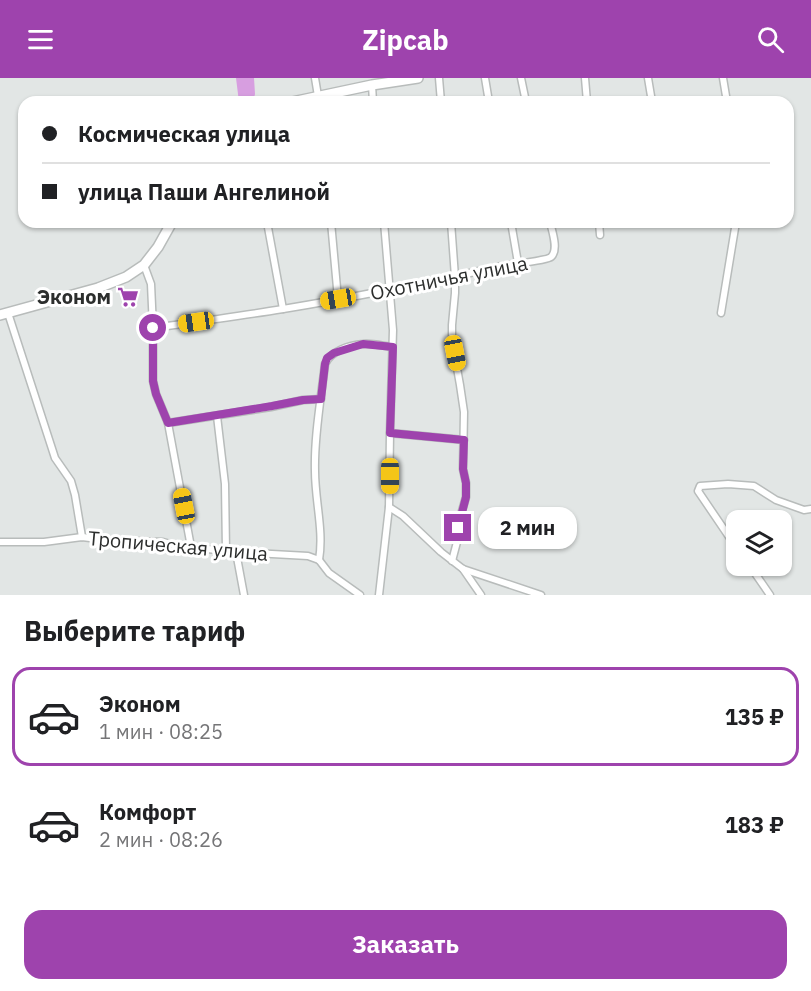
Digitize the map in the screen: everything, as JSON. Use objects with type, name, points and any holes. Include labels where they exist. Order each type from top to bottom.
[{"type":"main road","points":[[330,96],[372,85],[418,78]]},
{"type":"main road","points":[[4,314],[98,288],[126,277],[144,265],[169,228]]},
{"type":"street","points":[[315,78],[318,96]]},
{"type":"street","points":[[439,78],[440,96]]},
{"type":"street","points":[[485,78],[488,96]]},
{"type":"street","points":[[521,78],[525,96]]},
{"type":"street","points":[[585,78],[587,96]]},
{"type":"street","points":[[648,78],[651,96]]},
{"type":"street","points":[[723,78],[726,96]]},
{"type":"street","points":[[372,85],[373,96]]},
{"type":"street","points":[[268,228],[283,309]]},
{"type":"street","points":[[332,228],[338,299]]},
{"type":"street","points":[[379,595],[389,507],[393,347],[384,228]]},
{"type":"street","points":[[451,228],[455,277],[452,340],[464,412],[463,469],[466,483],[466,497],[452,561]]},
{"type":"street","points":[[512,228],[518,263]]},
{"type":"street","name":"Охотничья улица","points":[[153,328],[283,309],[518,263],[544,260],[551,257],[554,251],[551,228]]},
{"type":"street","points":[[599,228],[600,235]]},
{"type":"street","points":[[721,313],[735,228]]},
{"type":"street","points":[[144,265],[151,284],[153,381],[168,423],[191,547]]},
{"type":"street","points":[[4,314],[55,458],[71,481],[82,537]]},
{"type":"street","points":[[360,595],[329,573],[319,560],[321,546],[315,472],[325,364],[327,358],[334,353],[363,344],[393,347]]},
{"type":"street","points":[[168,423],[303,400],[321,399]]},
{"type":"street","points":[[217,416],[225,484],[226,551]]},
{"type":"street","points":[[390,433],[464,440]]},
{"type":"street","points":[[726,532],[698,491],[700,486],[728,484],[754,486],[776,500],[804,510],[811,509]]},
{"type":"street","points":[[389,507],[403,516],[441,552],[463,569],[541,595]]},
{"type":"street","name":"Тропическая улица","points":[[0,542],[44,542],[82,537],[163,542],[236,552],[309,556],[319,560]]},
{"type":"street","points":[[236,552],[244,595]]},
{"type":"street","points":[[463,569],[481,595]]},
{"type":"street","points":[[757,576],[770,595]]},
{"type":"shaded area","points":[[236,78],[254,78],[254,96],[238,96]]},
{"type":"place","name":"Эконом","points":[[128,297]]},
{"type":"route","points":[[153,328],[153,381],[168,423],[303,400],[321,399],[327,358],[334,353],[363,344],[393,347],[390,433],[464,440],[463,469],[466,497],[458,528]]}]
